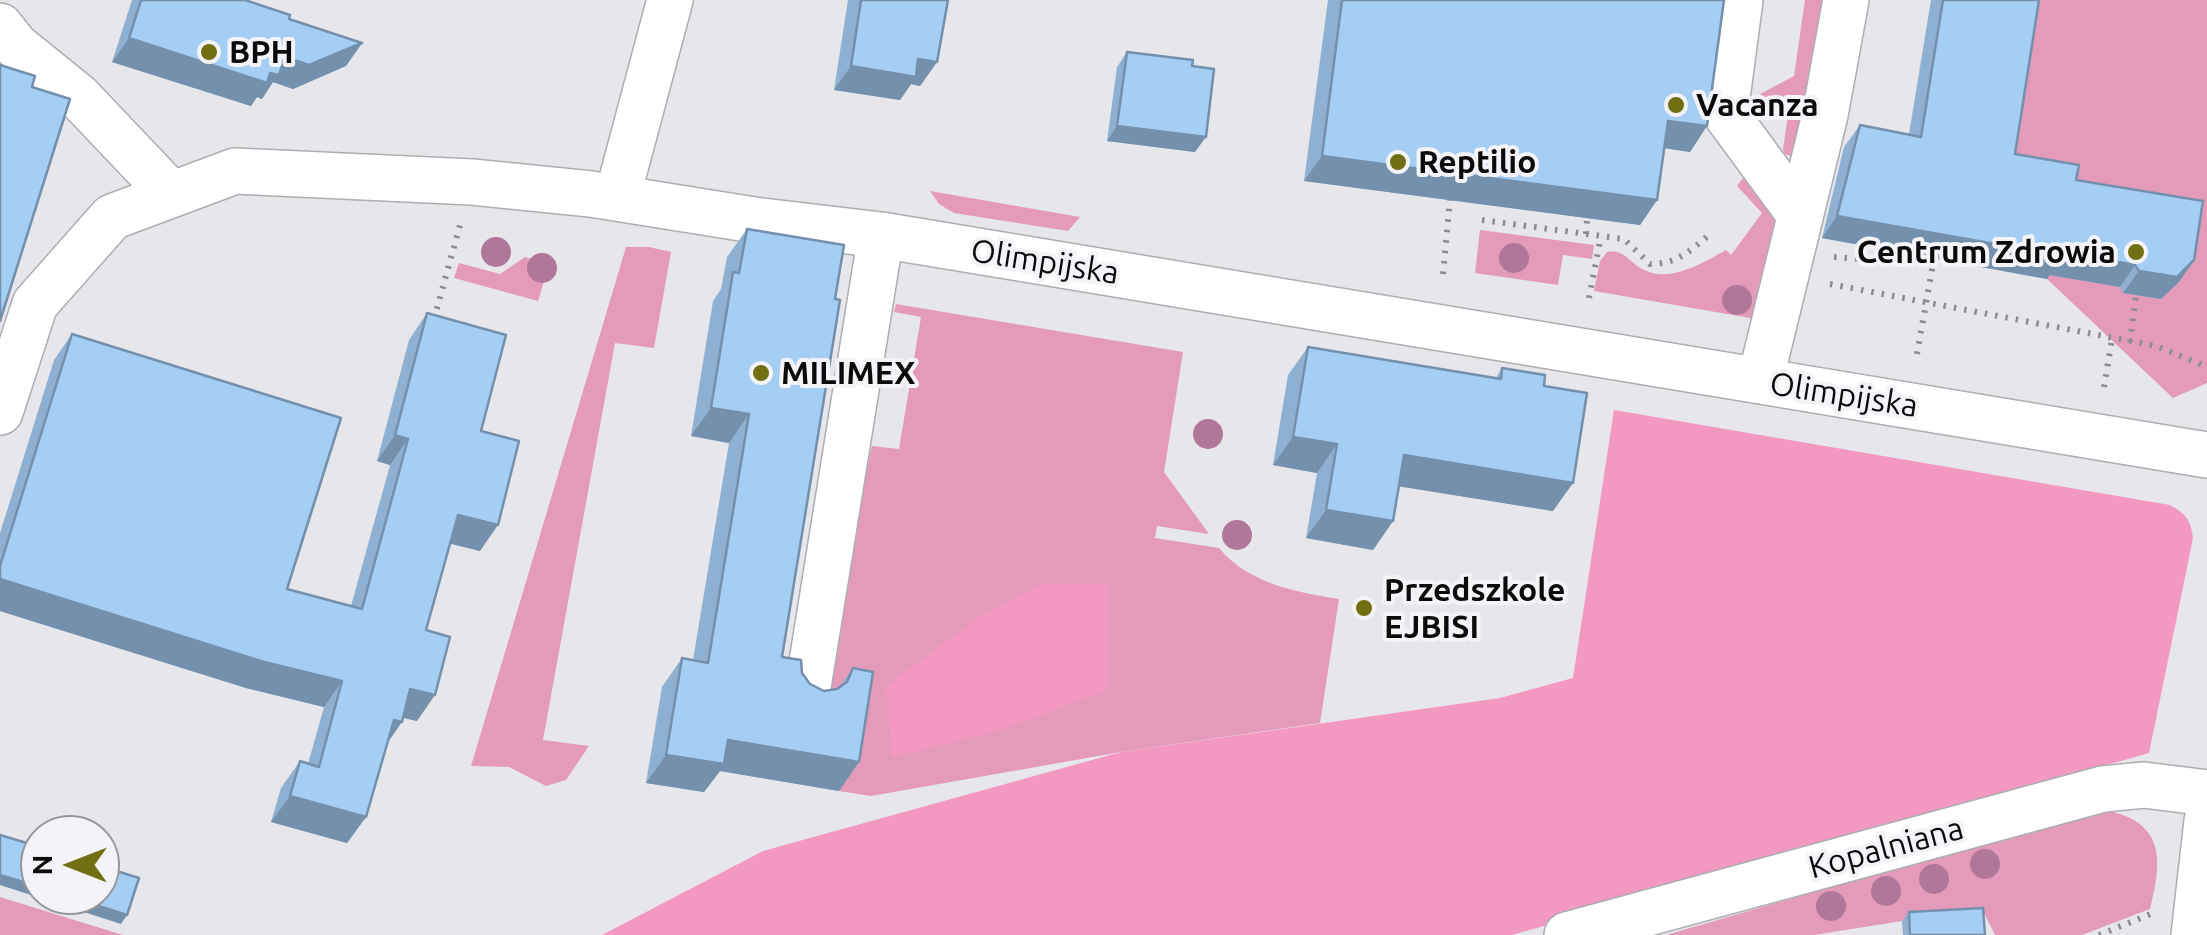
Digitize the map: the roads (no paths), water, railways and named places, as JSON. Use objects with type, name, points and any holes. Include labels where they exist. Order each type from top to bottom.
[{"type":"street","points":[[617,198],[670,0]]},
{"type":"street","points":[[1740,0],[1725,113],[1800,215]]},
{"type":"street","points":[[1760,381],[1825,115],[1846,0]]},
{"type":"street","points":[[0,26],[16,46],[79,97],[171,194]]},
{"type":"street","name":"Olimpijska","points":[[0,412],[35,304],[112,216],[234,171],[472,182],[881,235],[2207,454]]},
{"type":"street","points":[[806,693],[881,235]]},
{"type":"street","name":"Kopalniana","points":[[1567,935],[2103,789],[2144,785],[2207,794]]},
{"type":"street","points":[[2176,923],[2207,822]]},
{"type":"place","name":"BPH","points":[[209,52]]},
{"type":"place","name":"Vacanza","points":[[1676,105]]},
{"type":"place","name":"Reptilio","points":[[1398,162]]},
{"type":"place","name":"Centrum Zdrowia","points":[[2136,252]]},
{"type":"place","name":"MILIMEX","points":[[761,373]]},
{"type":"place","name":"Przedszkole EJBISI","points":[[1364,608]]}]
